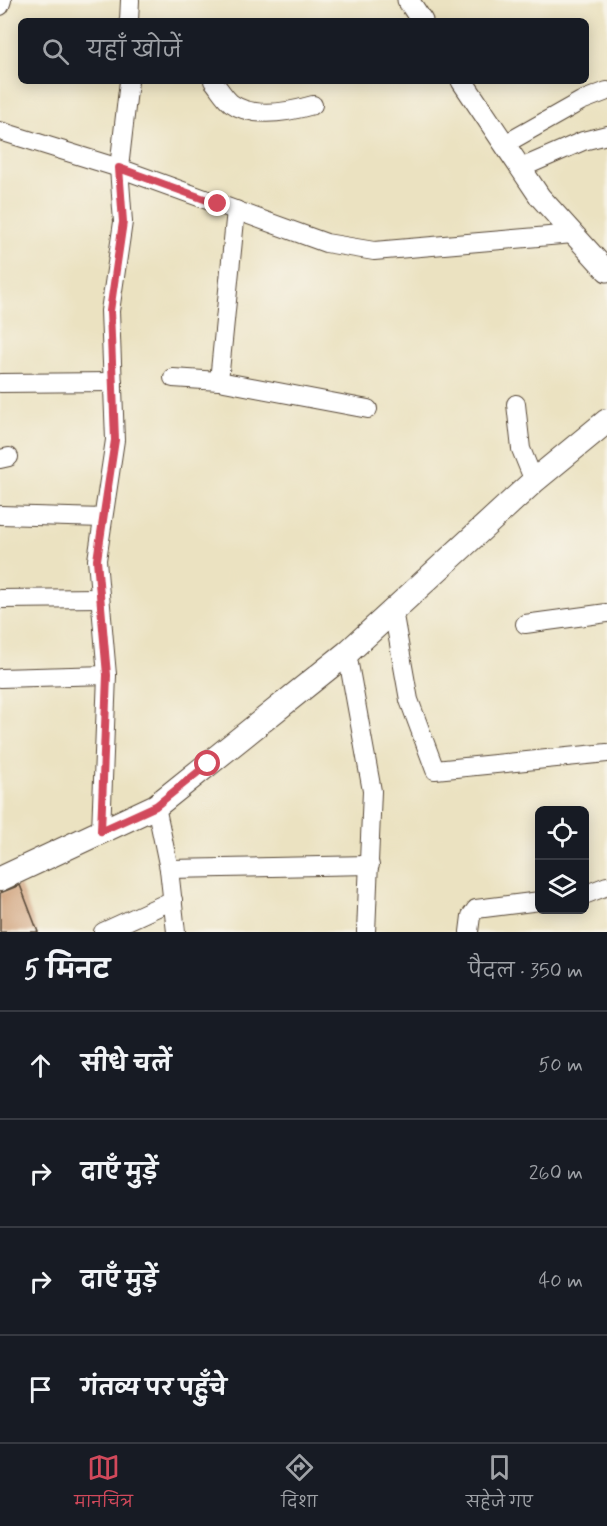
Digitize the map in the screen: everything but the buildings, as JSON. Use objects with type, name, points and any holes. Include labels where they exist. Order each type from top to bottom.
[{"type":"main road","points":[[0,879],[156,806],[347,653],[534,481],[607,421]]},
{"type":"street","points":[[0,6],[2,0]]},
{"type":"street","points":[[129,18],[130,0]]},
{"type":"street","points":[[408,0],[420,18]]},
{"type":"street","points":[[101,831],[107,675],[97,560],[115,440],[110,311],[123,222],[119,168],[129,84]]},
{"type":"street","points":[[216,84],[231,102],[246,111],[278,112],[313,105]]},
{"type":"street","points":[[464,84],[540,197],[607,272]]},
{"type":"street","points":[[505,144],[580,101],[607,91]]},
{"type":"street","points":[[0,131],[119,168],[326,243],[374,251],[573,234]]},
{"type":"street","points":[[520,168],[583,141],[607,135]]},
{"type":"street","points":[[219,381],[236,210]]},
{"type":"street","points":[[173,378],[219,381],[368,409]]},
{"type":"street","points":[[0,383],[113,382]]},
{"type":"street","points":[[516,404],[521,449],[534,481]]},
{"type":"street","points":[[0,515],[103,518]]},
{"type":"street","points":[[0,598],[100,598]]},
{"type":"street","points":[[393,610],[409,700],[435,770],[607,753]]},
{"type":"street","points":[[525,624],[607,613]]},
{"type":"street","points":[[347,653],[372,790],[366,932]]},
{"type":"street","points":[[0,678],[107,675]]},
{"type":"street","points":[[156,806],[169,869],[176,932]]},
{"type":"street","points":[[169,869],[370,865]]},
{"type":"street","points":[[589,893],[607,886]]},
{"type":"street","points":[[103,932],[173,900]]},
{"type":"street","points":[[469,932],[471,916],[476,909],[535,902]]},
{"type":"route","points":[[208,764],[156,806],[101,831],[107,675],[97,560],[115,440],[110,311],[123,222],[119,168],[218,204]]}]
